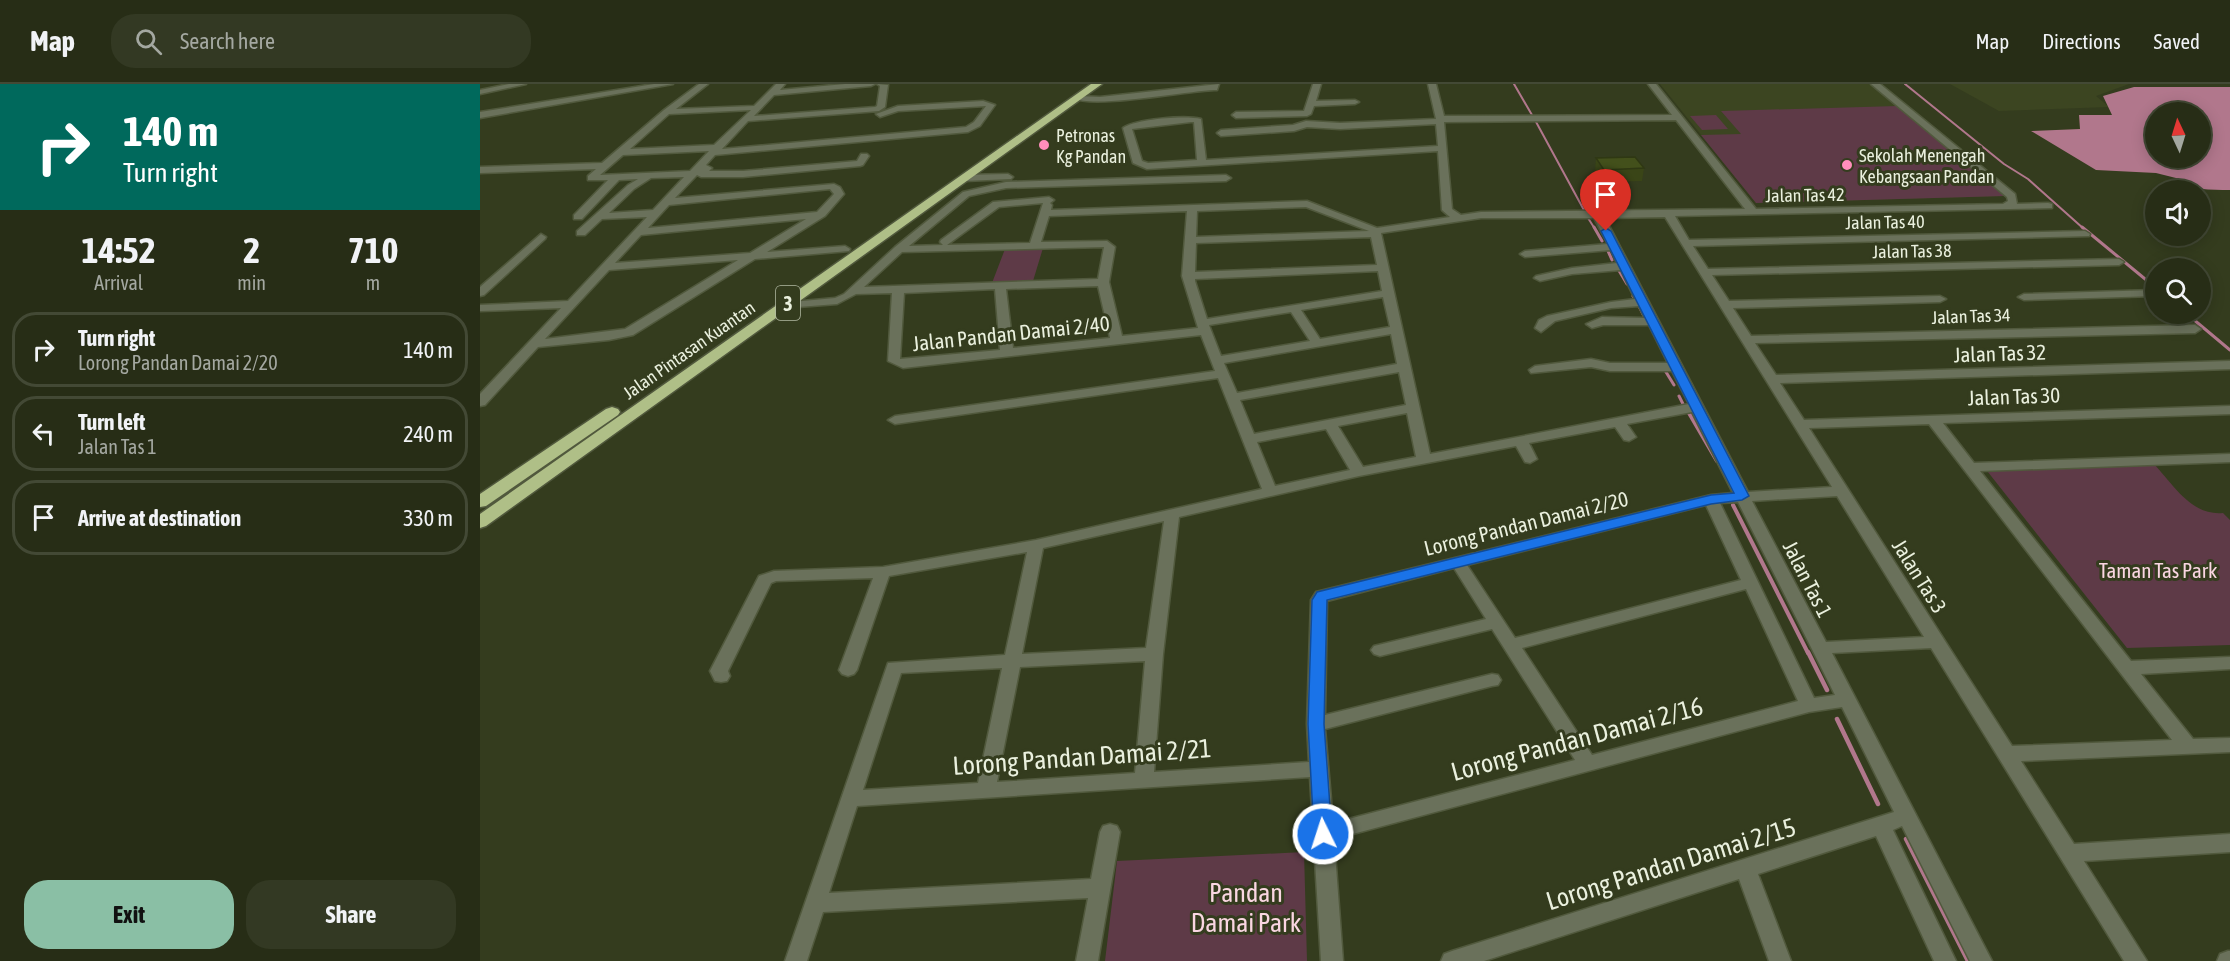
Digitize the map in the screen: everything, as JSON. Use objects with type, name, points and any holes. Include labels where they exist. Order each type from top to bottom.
[{"type":"highway","name":"Jalan Pintasan Kuantan","points":[[480,502],[1084,84]]},
{"type":"highway","name":"Jalan Pintasan Kuantan","points":[[480,522],[1097,84]]},
{"type":"street","points":[[480,92],[522,84]]},
{"type":"street","points":[[523,109],[528,84]]},
{"type":"street","points":[[480,115],[669,84]]},
{"type":"street","points":[[704,84],[667,112],[591,178],[650,176],[708,168],[701,174],[743,174],[860,163],[864,156]]},
{"type":"street","points":[[480,402],[658,213],[751,107],[781,84]]},
{"type":"street","points":[[713,150],[746,119],[773,88],[871,84]]},
{"type":"street","points":[[746,119],[876,109],[881,107],[884,85],[881,84]]},
{"type":"street","points":[[1078,98],[1100,99],[1214,88],[1215,84]]},
{"type":"street","points":[[1221,133],[1297,132],[1306,124],[1307,113],[1317,84]]},
{"type":"street","points":[[1432,84],[1440,120],[1447,210],[1457,217]]},
{"type":"street","points":[[1652,84],[1753,212]]},
{"type":"street","points":[[1875,84],[2012,196],[2013,202],[2005,207]]},
{"type":"street","points":[[1312,104],[1354,102]]},
{"type":"street","points":[[621,152],[713,150],[968,129],[977,124],[991,105],[983,103],[920,107],[890,110],[880,114]]},
{"type":"street","points":[[667,112],[751,107]]},
{"type":"street","points":[[1236,115],[1307,113]]},
{"type":"street","points":[[1306,124],[1340,126],[1440,120],[1678,117]]},
{"type":"street","points":[[1197,171],[1145,170],[1138,163],[1127,128],[1191,119],[1198,121],[1202,162]]},
{"type":"street","points":[[785,305],[837,301],[854,291],[902,246],[972,192],[1006,185],[1202,162],[1442,148]]},
{"type":"street","points":[[480,170],[605,166]]},
{"type":"street","points":[[581,233],[631,187],[650,176]]},
{"type":"street","points":[[578,217],[615,178]]},
{"type":"street","points":[[964,178],[1055,180],[1226,178]]},
{"type":"street","points":[[1036,242],[1055,180]]},
{"type":"street","points":[[534,344],[629,332],[821,214],[838,194],[835,187],[667,202]]},
{"type":"street","points":[[945,242],[996,204],[1049,200]]},
{"type":"street","points":[[1045,213],[1307,204],[1372,228],[1383,268],[1423,456]]},
{"type":"street","name":"Jalan Tas 42","points":[[1190,240],[1375,233],[1457,217],[1505,214],[1668,214],[2048,206]]},
{"type":"street","points":[[1192,208],[1188,276],[1204,327],[1269,487]]},
{"type":"street","points":[[601,216],[658,213]]},
{"type":"street","points":[[640,232],[821,214]]},
{"type":"street","name":"Jalan Tas 3","points":[[1668,214],[2136,961]]},
{"type":"street","name":"Jalan Tas 1","points":[[1598,215],[1981,961]]},
{"type":"street","name":"Jalan Tas 40","points":[[1687,243],[2085,234]]},
{"type":"street","points":[[480,293],[542,237]]},
{"type":"street","points":[[902,246],[945,242],[1107,244],[1110,247],[1103,282],[1117,340]]},
{"type":"street","points":[[902,246],[1036,242]]},
{"type":"street","points":[[1526,254],[1614,247]]},
{"type":"street","points":[[607,267],[755,254],[845,249]]},
{"type":"street","name":"Jalan Tas 38","points":[[1705,272],[2119,262]]},
{"type":"street","points":[[1540,278],[1572,271],[1624,266]]},
{"type":"street","points":[[1188,276],[1383,268]]},
{"type":"street","points":[[854,291],[1103,282]]},
{"type":"street","points":[[1000,286],[1007,354]]},
{"type":"street","name":"Jalan Pandan Damai 2/40","points":[[898,290],[894,361],[903,364],[1117,340],[1204,327],[1294,308],[1388,293]]},
{"type":"street","points":[[2024,297],[2145,293]]},
{"type":"street","points":[[1725,304],[1940,299]]},
{"type":"street","points":[[1541,328],[1543,323],[1551,318],[1611,305],[1642,302]]},
{"type":"street","points":[[480,308],[570,304]]},
{"type":"street","points":[[1294,308],[1317,343]]},
{"type":"street","points":[[1592,324],[1602,321],[1653,322]]},
{"type":"street","name":"Jalan Tas 34","points":[[1748,340],[2195,328]]},
{"type":"street","points":[[1218,360],[1396,330]]},
{"type":"street","points":[[1536,370],[1591,363],[1610,367],[1676,367]]},
{"type":"street","name":"Jalan Tas 32","points":[[1772,379],[2230,365]]},
{"type":"street","points":[[1232,398],[1404,368]]},
{"type":"street","points":[[895,420],[1223,374]]},
{"type":"street","points":[[721,676],[719,671],[765,580],[769,578],[883,572],[1036,545],[1172,516],[1269,487],[1423,456],[1521,441],[1696,407]]},
{"type":"street","points":[[1250,439],[1413,408]]},
{"type":"street","name":"Jalan Tas 30","points":[[1800,423],[2230,410]]},
{"type":"street","points":[[1933,420],[2188,747]]},
{"type":"street","points":[[1619,423],[1629,437]]},
{"type":"street","points":[[1330,425],[1357,469]]},
{"type":"street","points":[[1521,441],[1530,459]]},
{"type":"street","points":[[1970,467],[2230,458]]},
{"type":"street","name":"Lorong Pandan Damai 2/20","points":[[1316,724],[1319,600],[1322,596],[1711,500],[1742,496],[1842,491]]},
{"type":"street","points":[[1711,500],[1809,705]]},
{"type":"street","points":[[1144,780],[1154,654],[1172,516]]},
{"type":"street","points":[[986,791],[1036,545]]},
{"type":"street","points":[[1457,561],[1588,764]]},
{"type":"street","points":[[848,670],[883,572]]},
{"type":"street","points":[[1511,645],[1750,583]]},
{"type":"street","points":[[1380,650],[1496,622]]},
{"type":"street","points":[[1820,648],[1937,642]]},
{"type":"street","points":[[796,961],[894,667],[1012,663],[1154,654]]},
{"type":"street","points":[[2126,668],[2230,663]]},
{"type":"street","points":[[1332,961],[1316,724],[1492,680]]},
{"type":"street","name":"Lorong Pandan Damai 2/16","points":[[1323,834],[1809,705],[1846,700]]},
{"type":"street","points":[[2007,754],[2230,745]]},
{"type":"street","name":"Lorong Pandan Damai 2/21","points":[[850,800],[1319,769]]},
{"type":"street","name":"Lorong Pandan Damai 2/15","points":[[1452,961],[1475,958],[1906,816]]},
{"type":"street","points":[[1881,826],[1945,961]]},
{"type":"street","points":[[1087,961],[1098,888],[1110,832]]},
{"type":"street","points":[[2068,852],[2230,843]]},
{"type":"street","points":[[1746,869],[1780,961]]},
{"type":"street","points":[[816,903],[1098,888]]},
{"type":"shaded area","name":"Sekolah Menengah Kebangsaan Pandan","points":[[1660,84],[1869,84],[2005,196],[1756,203]]},
{"type":"shaded area","points":[[1950,84],[2129,84],[2096,96],[2109,107],[1999,111]]},
{"type":"shaded area","points":[[2134,87],[2230,87],[2230,190],[2211,189],[2211,180],[2181,180],[2156,173],[2096,170],[2031,131],[2080,129],[2079,115],[2112,115],[2103,96]]},
{"type":"green space","name":"Sekolah Menengah Kebangsaan Pandan","points":[[1897,106],[2005,196],[1756,203],[1701,135],[1741,134],[1721,111]]},
{"type":"green space","points":[[1716,115],[1728,129],[1702,130],[1690,116]]},
{"type":"green space","points":[[1043,248],[1033,281],[992,283],[1005,249]]},
{"type":"green space","name":"Taman Tas Park","points":[[2153,463],[2192,504],[2212,513],[2223,513],[2230,520],[2230,645],[2127,648],[1984,467]]},
{"type":"green space","name":"Pandan Damai Park","points":[[1304,852],[1307,961],[1105,961],[1117,861]]},
{"type":"building","points":[[1635,157],[1644,168],[1604,170],[1596,158]]},
{"type":"waterway","points":[[1514,84],[1532,115]]},
{"type":"waterway","points":[[1905,84],[2004,164],[2028,179],[2084,229]]},
{"type":"waterway","points":[[1535,120],[1585,212]]},
{"type":"waterway","points":[[1588,218],[1595,229]]},
{"type":"waterway","points":[[1594,227],[1602,241]]},
{"type":"waterway","points":[[2082,227],[2145,279]]},
{"type":"waterway","points":[[1608,251],[1612,260]]},
{"type":"waterway","points":[[1618,269],[1627,284]]},
{"type":"waterway","points":[[1633,296],[1636,301]]},
{"type":"waterway","points":[[1639,306],[1646,320]]},
{"type":"waterway","points":[[2199,324],[2230,350]]},
{"type":"waterway","points":[[1666,372],[1674,385]]},
{"type":"waterway","points":[[1679,396],[1683,404]]},
{"type":"waterway","points":[[1689,413],[1717,461]]},
{"type":"waterway","points":[[1733,505],[1808,653]]},
{"type":"waterway","points":[[1808,652],[1827,690]]},
{"type":"waterway","points":[[1837,719],[1878,804]]},
{"type":"waterway","points":[[1906,839],[1968,961]]},
{"type":"place","name":"Petronas Kg Pandan","points":[[1044,145]]},
{"type":"place","name":"Sekolah Menengah Kebangsaan Pandan","points":[[1847,165]]},
{"type":"route","points":[[1323,834],[1316,724],[1319,600],[1322,596],[1711,500],[1742,496],[1606,231]]}]
